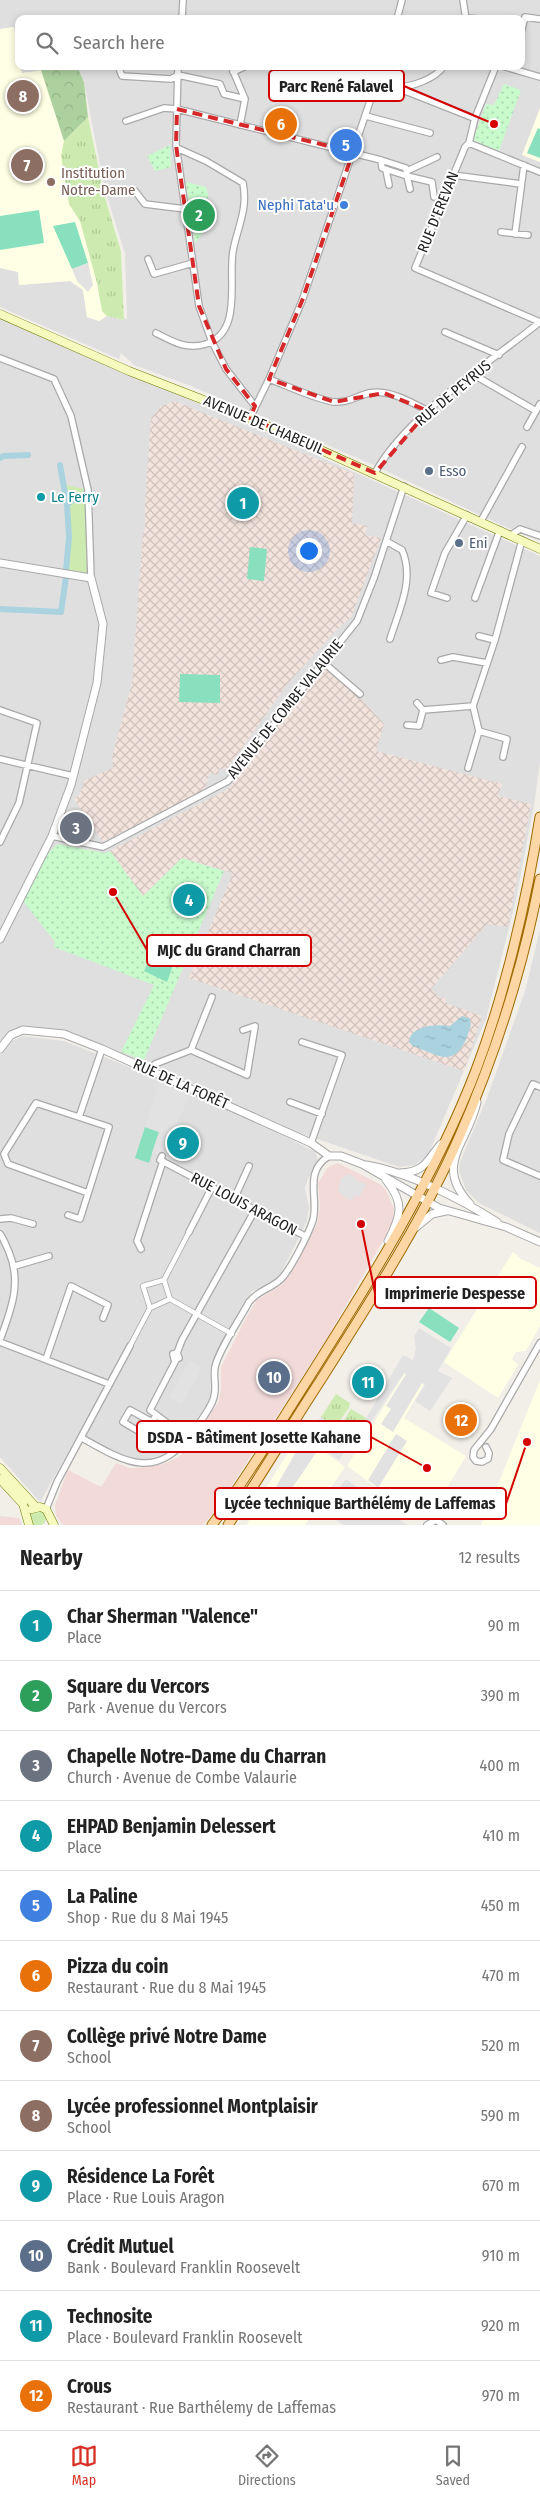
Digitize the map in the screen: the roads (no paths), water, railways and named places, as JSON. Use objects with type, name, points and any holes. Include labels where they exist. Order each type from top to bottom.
[{"type":"main road","name":"AVENUE DE CHABEUIL","points":[[0,314],[112,363],[250,418],[540,549]]},
{"type":"main road","name":"AVENUE DE CHABEUIL","points":[[524,541],[540,545]]},
{"type":"main road","points":[[212,1525],[236,1491],[372,1275],[424,1185],[445,1140],[475,1071],[502,991],[528,887],[540,817]]},
{"type":"main road","points":[[228,1525],[368,1306],[427,1201],[459,1138],[480,1088],[516,979],[540,879]]},
{"type":"main road","points":[[0,1468],[36,1507],[46,1509],[50,1523]]},
{"type":"main road","points":[[0,1479],[23,1504],[28,1515],[29,1525]]},
{"type":"main road","points":[[28,1515],[36,1507]]},
{"type":"street","points":[[182,15],[183,0]]},
{"type":"street","points":[[398,15],[402,0]]},
{"type":"street","points":[[463,0],[466,15]]},
{"type":"street","points":[[525,17],[540,19]]},
{"type":"street","points":[[120,70],[122,76],[171,79],[178,76],[220,84],[224,94],[245,99]]},
{"type":"street","points":[[178,70],[177,148],[199,306],[212,342],[226,370],[255,406]]},
{"type":"street","points":[[232,70],[245,99],[240,125]]},
{"type":"street","points":[[250,418],[269,379],[302,301],[381,70]]},
{"type":"street","points":[[395,87],[427,79],[439,70]]},
{"type":"street","name":"RUE D'EREVAN","points":[[494,70],[473,117],[469,143],[464,147],[415,268],[540,322]]},
{"type":"street","points":[[520,70],[540,77]]},
{"type":"street","points":[[377,82],[473,117]]},
{"type":"street","points":[[126,121],[164,108],[177,109],[353,152],[406,168],[410,189]]},
{"type":"street","points":[[366,116],[430,133]]},
{"type":"street","points":[[469,143],[540,172]]},
{"type":"street","points":[[156,333],[186,346],[199,346],[212,342],[223,333],[229,318],[233,252],[246,201],[243,183],[227,172],[177,148]]},
{"type":"street","points":[[407,174],[437,157]]},
{"type":"street","points":[[381,160],[382,168],[386,170],[432,182],[434,198]]},
{"type":"street","points":[[515,234],[524,165]]},
{"type":"street","points":[[386,170],[389,185]]},
{"type":"street","points":[[453,175],[521,184]]},
{"type":"street","points":[[135,191],[145,204],[185,209]]},
{"type":"street","points":[[501,232],[528,235]]},
{"type":"street","points":[[148,259],[154,274],[193,263]]},
{"type":"street","name":"RUE DE PEYRUS","points":[[375,473],[390,451],[428,411],[540,322]]},
{"type":"street","points":[[444,332],[499,355]]},
{"type":"street","points":[[0,358],[54,379],[71,416],[88,490],[91,578],[103,624],[97,683],[66,804],[0,939]]},
{"type":"street","points":[[474,375],[536,411]]},
{"type":"street","points":[[269,379],[334,402],[348,401],[369,393],[384,393],[409,401],[428,411]]},
{"type":"street","points":[[527,427],[540,404]]},
{"type":"street","points":[[481,522],[522,447]]},
{"type":"street","name":"AVENUE DE COMBE VALAURIE","points":[[52,836],[103,847],[220,787],[228,781],[357,621],[404,486]]},
{"type":"street","points":[[447,598],[431,593],[445,554],[467,515]]},
{"type":"street","points":[[511,535],[520,528],[540,536]]},
{"type":"street","points":[[475,598],[500,530]]},
{"type":"street","points":[[386,541],[402,550],[408,576],[406,589],[390,639]]},
{"type":"street","points":[[468,768],[478,731],[473,706],[495,640],[524,541]]},
{"type":"street","points":[[0,563],[91,578]]},
{"type":"street","points":[[479,636],[495,640]]},
{"type":"street","points":[[441,660],[453,657],[487,663]]},
{"type":"street","points":[[324,662],[360,694]]},
{"type":"street","points":[[417,703],[424,710],[473,706]]},
{"type":"street","points":[[0,710],[37,723],[26,765],[19,803],[0,842]]},
{"type":"street","points":[[407,725],[419,726],[424,710]]},
{"type":"street","points":[[478,731],[507,739],[502,758]]},
{"type":"street","points":[[0,759],[73,776]]},
{"type":"street","points":[[192,1050],[212,997]]},
{"type":"street","points":[[151,1071],[155,1064],[192,1050],[248,1075],[255,1026],[243,1030]]},
{"type":"street","name":"RUE DE LA FORÊT","points":[[0,1049],[12,1035],[23,1030],[64,1034],[102,1048],[311,1143],[329,1156],[341,1156],[362,1164],[397,1173],[472,1206],[506,1227],[540,1242]]},
{"type":"street","points":[[302,1042],[342,1055],[311,1143]]},
{"type":"street","points":[[79,1117],[102,1048]]},
{"type":"street","points":[[540,1087],[532,1084],[509,1134],[502,1160],[540,1176]]},
{"type":"street","name":"RUE DE LA FORÊT","points":[[472,1206],[455,1184],[452,1167],[475,1112],[480,1088]]},
{"type":"street","points":[[290,1102],[322,1114]]},
{"type":"street","points":[[68,1216],[80,1219],[109,1126],[36,1103],[4,1154],[8,1164],[88,1193]]},
{"type":"street","points":[[397,1173],[410,1173],[424,1166],[445,1140]]},
{"type":"street","points":[[82,1438],[122,1460],[142,1463],[165,1458],[174,1453],[188,1438],[212,1403],[215,1392],[215,1367],[253,1297],[278,1282],[284,1276],[305,1236],[314,1212],[312,1182],[323,1161],[329,1156]]},
{"type":"street","name":"RUE LOUIS ARAGON","points":[[141,1249],[137,1241],[162,1158],[234,1199],[305,1236]]},
{"type":"street","name":"RUE DE LA FORÊT","points":[[362,1164],[447,1211],[506,1227]]},
{"type":"street","points":[[234,1199],[249,1166]]},
{"type":"street","points":[[372,1275],[400,1213],[397,1198],[382,1176]]},
{"type":"street","points":[[212,1187],[164,1280],[170,1300],[232,1334]]},
{"type":"street","points":[[188,1438],[150,1410],[176,1360],[172,1356],[177,1353],[196,1314],[255,1210]]},
{"type":"street","points":[[409,1234],[432,1214],[447,1211]]},
{"type":"street","points":[[0,1219],[11,1218],[33,1224]]},
{"type":"street","points":[[0,1234],[15,1266],[17,1284],[0,1341],[109,1384]]},
{"type":"street","points":[[15,1266],[48,1256]]},
{"type":"street","points":[[150,1308],[143,1286],[164,1280]]},
{"type":"street","points":[[46,1359],[71,1286],[108,1304],[103,1318]]},
{"type":"street","points":[[46,1509],[57,1482],[150,1308],[170,1300]]},
{"type":"street","points":[[491,1429],[486,1447],[489,1457],[480,1462],[473,1457],[473,1452],[491,1429],[540,1343]]},
{"type":"street","points":[[152,1422],[130,1410],[123,1422],[145,1435],[156,1415]]},
{"type":"street","points":[[476,1447],[486,1447]]},
{"type":"street","points":[[427,1525],[436,1520],[443,1525]]},
{"type":"water","points":[[462,1016],[469,1018],[470,1028],[462,1047],[451,1056],[438,1056],[413,1046],[409,1042],[414,1032],[419,1029],[439,1025],[450,1026]]},
{"type":"waterway","points":[[0,458],[3,456],[28,455]]},
{"type":"waterway","points":[[60,465],[67,504],[69,537],[66,570]]},
{"type":"waterway","points":[[67,504],[86,493]]},
{"type":"waterway","points":[[0,609],[61,612],[66,577]]},
{"type":"place","name":"Lycée professionnel Montplaisir","points":[[23,96]]},
{"type":"place","name":"Pizza du coin","points":[[281,124]]},
{"type":"place","name":"Parc René Falavel","points":[[494,124]]},
{"type":"place","name":"La Paline","points":[[346,145]]},
{"type":"place","name":"Collège privé Notre Dame","points":[[27,165]]},
{"type":"place","name":"Institution Notre-Dame","points":[[51,182]]},
{"type":"place","name":"Nephi Tata'u","points":[[344,205]]},
{"type":"place","name":"Square du Vercors","points":[[199,215]]},
{"type":"place","name":"Esso","points":[[429,471]]},
{"type":"place","name":"Le Ferry","points":[[41,497]]},
{"type":"place","name":"Char Sherman \"Valence\"","points":[[243,503]]},
{"type":"place","name":"Eni","points":[[459,543]]},
{"type":"place","name":"Chapelle Notre-Dame du Charran","points":[[76,828]]},
{"type":"place","name":"MJC du Grand Charran","points":[[113,892]]},
{"type":"place","name":"EHPAD Benjamin Delessert","points":[[189,900]]},
{"type":"place","name":"Résidence La Forêt","points":[[183,1143]]},
{"type":"place","name":"Imprimerie Despesse","points":[[361,1224]]},
{"type":"place","name":"Crédit Mutuel","points":[[274,1377]]},
{"type":"place","name":"Technosite","points":[[368,1382]]},
{"type":"place","name":"Crous","points":[[461,1420]]},
{"type":"place","name":"Lycée technique Barthélémy de Laffemas","points":[[527,1442]]},
{"type":"place","name":"DSDA - Bâtiment Josette Kahane","points":[[427,1468]]}]
